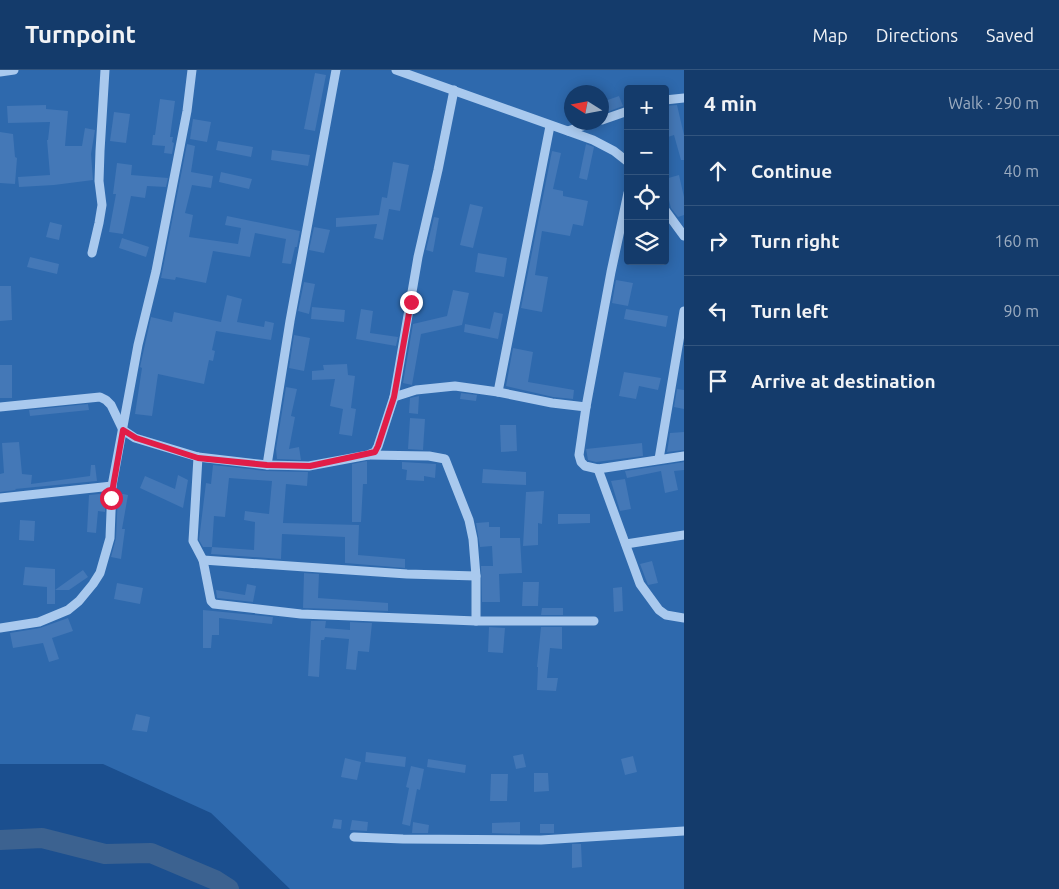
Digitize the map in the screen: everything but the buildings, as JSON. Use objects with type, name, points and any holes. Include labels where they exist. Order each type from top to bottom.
[{"type":"street","points":[[0,72],[14,70]]},
{"type":"street","points":[[92,253],[102,205],[99,181],[105,70]]},
{"type":"street","points":[[0,628],[39,622],[63,613],[79,601],[100,573],[110,538],[112,486],[138,345],[156,271],[187,112],[192,70]]},
{"type":"street","points":[[267,465],[290,321],[336,70]]},
{"type":"street","points":[[396,70],[592,140],[614,151],[624,159]]},
{"type":"street","points":[[368,455],[375,452],[378,446],[394,397],[418,257],[454,90]]},
{"type":"street","points":[[669,100],[684,98]]},
{"type":"street","points":[[609,118],[624,112]]},
{"type":"street","points":[[498,392],[550,126]]},
{"type":"street","points":[[624,213],[586,408],[579,455],[584,466],[598,469],[684,456]]},
{"type":"street","points":[[669,215],[684,236]]},
{"type":"street","points":[[659,459],[684,311]]},
{"type":"street","points":[[394,397],[416,390],[455,386],[586,408]]},
{"type":"street","points":[[0,407],[100,397],[111,405],[123,430],[136,438],[198,458],[267,465],[310,466],[368,455],[429,456],[445,459],[469,520],[473,539],[476,576],[476,621]]},
{"type":"street","points":[[198,458],[193,541],[203,560],[211,601],[219,606],[301,614],[476,621],[594,621]]},
{"type":"street","points":[[598,469],[640,584],[659,610],[666,615],[684,618]]},
{"type":"street","points":[[0,498],[112,486]]},
{"type":"street","points":[[626,544],[684,535]]},
{"type":"street","points":[[203,560],[407,574],[476,576]]},
{"type":"street","points":[[354,837],[541,840],[684,830]]},
{"type":"shaded area","points":[[0,70],[684,70],[684,889],[290,889],[211,813],[103,764],[0,764]]},
{"type":"waterway","points":[[0,840],[42,838],[105,854],[151,853],[215,880],[229,889]]},
{"type":"route","points":[[111,498],[123,430],[136,438],[198,458],[267,465],[310,466],[375,452],[394,397],[411,302]]}]
